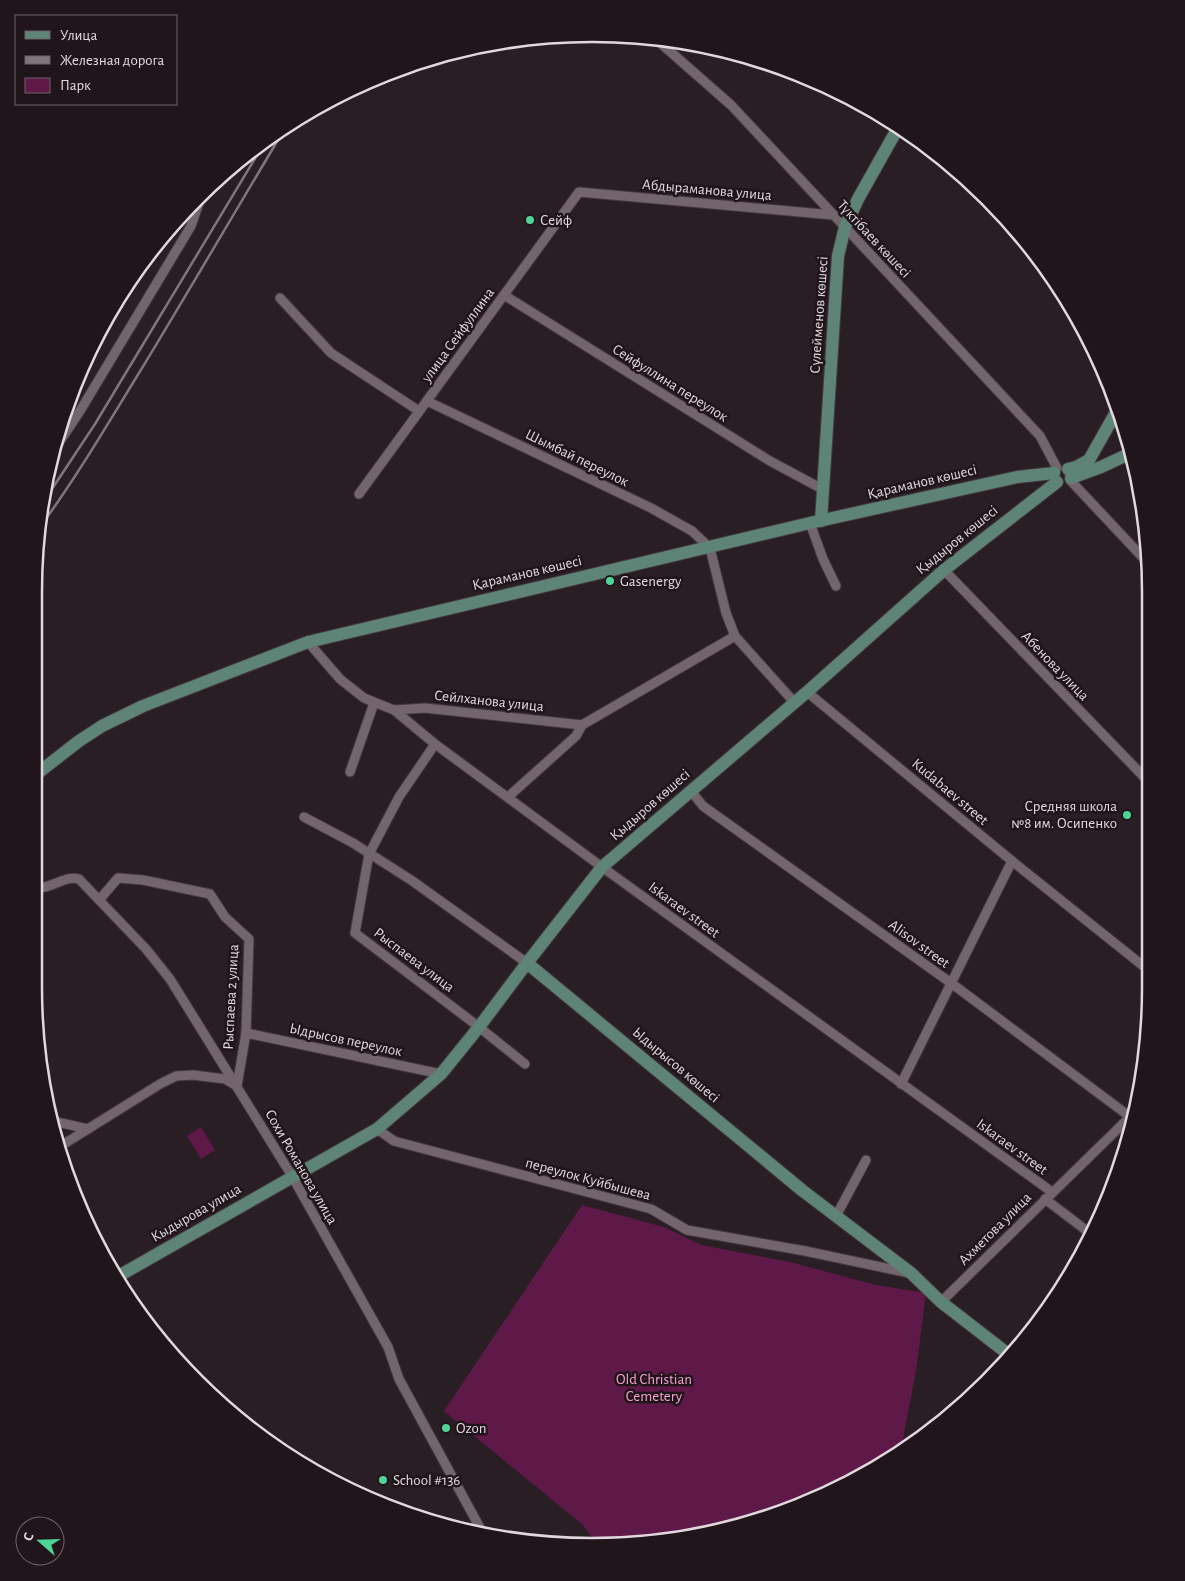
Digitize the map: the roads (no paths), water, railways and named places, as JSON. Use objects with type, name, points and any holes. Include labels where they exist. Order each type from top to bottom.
[{"type":"street","name":"Түктібаев көшесі","points":[[665,47],[731,105],[1040,436],[1063,475],[1141,557]]},
{"type":"street","name":"Сүлейменов көшесі","points":[[816,522],[824,490],[838,256],[845,228],[858,199],[895,133]]},
{"type":"street","name":"Абдыраманова улица","points":[[579,192],[833,215]]},
{"type":"street","name":"улица Сейфуллина","points":[[359,494],[579,192]]},
{"type":"street","points":[[67,431],[191,226],[196,213]]},
{"type":"street","name":"Сейфуллина переулок","points":[[504,295],[770,462],[824,490]]},
{"type":"street","points":[[280,298],[331,353],[419,411]]},
{"type":"street","name":"Шымбай переулок","points":[[427,400],[650,508],[692,531],[710,548]]},
{"type":"street","name":"Қыдыров көшесі","points":[[292,1176],[377,1129],[441,1074],[602,867],[807,692],[944,570],[1063,475],[1084,464],[1094,453],[1113,417]]},
{"type":"street","points":[[1094,453],[1095,462],[1101,467]]},
{"type":"street","name":"Қараманов көшесі","points":[[43,769],[102,726],[143,706],[308,642],[816,522],[1017,477],[1063,475],[1101,467],[1125,456]]},
{"type":"street","points":[[816,522],[823,559],[836,586]]},
{"type":"street","points":[[710,548],[726,613],[736,636],[794,702]]},
{"type":"street","name":"Абенова улица","points":[[944,570],[1142,776]]},
{"type":"street","points":[[508,797],[576,736],[582,725],[736,636]]},
{"type":"street","name":"Iskaraev street","points":[[308,642],[340,679],[364,698],[394,710],[435,744],[901,1084],[1049,1196],[1087,1230]]},
{"type":"street","name":"Kudabaev street","points":[[807,692],[1142,966]]},
{"type":"street","points":[[350,772],[374,703]]},
{"type":"street","name":"Сейлханова улица","points":[[394,710],[425,708],[582,725]]},
{"type":"street","name":"Рыспаева улица","points":[[435,744],[399,797],[369,853],[355,933],[525,1064]]},
{"type":"street","name":"Alisov street","points":[[692,791],[704,806],[1128,1113]]},
{"type":"street","name":"Ыдырысов көшесі","points":[[304,817],[369,853],[412,880],[527,963],[802,1191],[911,1274],[941,1302],[1005,1352]]},
{"type":"street","points":[[901,1084],[1012,861]]},
{"type":"street","name":"Сохи Романова улица","points":[[43,888],[72,878],[77,878],[83,882],[146,949],[170,978],[292,1176],[388,1346],[399,1379],[480,1527]]},
{"type":"street","name":"Рыспаева 2 улица","points":[[100,899],[118,878],[143,880],[210,894],[225,917],[249,939],[246,1033],[237,1086]]},
{"type":"street","name":"Ыдрысов переулок","points":[[246,1033],[441,1074]]},
{"type":"street","points":[[65,1143],[176,1076],[193,1075],[226,1079],[237,1086]]},
{"type":"street","points":[[59,1122],[88,1129]]},
{"type":"street","name":"Ахметова улица","points":[[941,1302],[1126,1123]]},
{"type":"street","name":"переулок Куйбышева","points":[[377,1129],[394,1141],[651,1209],[687,1230],[805,1251],[911,1274]]},
{"type":"street","points":[[836,1216],[866,1160]]},
{"type":"street","name":"Кыдырова улица","points":[[122,1274],[292,1176]]},
{"type":"railway","points":[[48,516],[103,432],[276,143]]},
{"type":"railway","points":[[52,488],[95,424],[255,158]]},
{"type":"place","name":"Сейф","points":[[530,220]]},
{"type":"place","name":"Gasenergy","points":[[610,581]]},
{"type":"place","name":"Средняя школа №8 им. Осипенко","points":[[1127,815]]},
{"type":"place","name":"Ozon","points":[[446,1428]]},
{"type":"place","name":"School #136","points":[[383,1480]]},
{"type":"park label","name":"Old Christian Cemetery","points":[[654,1388]]}]
